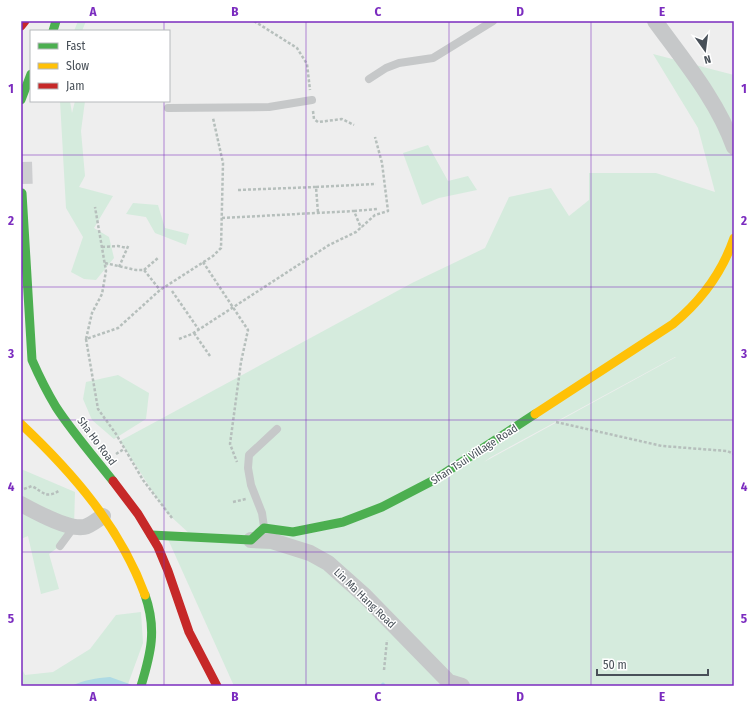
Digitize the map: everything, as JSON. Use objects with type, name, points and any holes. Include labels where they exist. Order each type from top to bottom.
[{"type":"main road","points":[[21,26],[25,21]]},
{"type":"main road","points":[[21,100],[30,77]]},
{"type":"main road","name":"Sha Ho Road","points":[[22,193],[32,360],[37,374],[56,406],[130,504],[151,535],[167,569],[195,645],[217,686]]},
{"type":"main road","name":"Shan Tsui Village Road","points":[[264,528],[293,532],[343,522],[382,507],[434,480],[684,316],[711,285],[725,262],[734,238]]},
{"type":"main road","points":[[21,424],[68,471],[103,516],[126,553],[143,589],[150,617],[152,641],[141,686]]},
{"type":"main road","points":[[151,535],[251,540],[264,528]]},
{"type":"street","points":[[655,21],[711,99],[725,125],[734,147]]},
{"type":"street","points":[[21,504],[51,519],[74,527],[85,527],[103,516]]},
{"type":"street","name":"Lin Ma Hang Road","points":[[251,540],[272,541],[310,553],[328,563],[365,596],[448,682],[462,686]]},
{"type":"lane","points":[[369,79],[386,68],[399,63],[434,58],[492,21]]},
{"type":"lane","points":[[168,108],[269,107],[312,100]]},
{"type":"lane","points":[[264,528],[262,513],[251,484],[248,468],[249,455],[277,429]]},
{"type":"lane","points":[[60,546],[74,527]]},
{"type":"path","points":[[254,21],[297,48],[307,64],[314,119],[318,122],[342,119],[354,125]]},
{"type":"path","points":[[86,339],[118,328],[160,290],[203,262],[221,248],[224,163],[210,108]]},
{"type":"path","points":[[179,339],[199,330],[329,245],[356,232],[375,215],[388,211],[382,164],[375,137]]},
{"type":"path","points":[[238,190],[376,184]]},
{"type":"path","points":[[316,187],[318,213]]},
{"type":"path","points":[[95,207],[106,271],[102,294],[92,313],[86,339],[98,409],[143,480],[173,520]]},
{"type":"path","points":[[222,218],[377,209]]},
{"type":"path","points":[[354,211],[361,228]]},
{"type":"path","points":[[119,267],[129,244]]},
{"type":"path","points":[[102,247],[118,246],[127,248]]},
{"type":"path","points":[[105,263],[119,267],[144,270],[158,258]]},
{"type":"path","points":[[203,262],[248,330],[230,444],[237,462],[248,468]]},
{"type":"path","points":[[144,270],[160,290]]},
{"type":"path","points":[[172,291],[199,330]]},
{"type":"path","points":[[194,333],[210,356]]},
{"type":"path","points":[[555,422],[662,446],[726,451],[734,454]]},
{"type":"path","points":[[116,454],[124,448]]},
{"type":"path","points":[[21,491],[32,486],[46,495],[54,495],[64,488]]},
{"type":"path","points":[[233,502],[246,499]]},
{"type":"path","points":[[384,670],[387,639]]},
{"type":"green space","points":[[78,21],[86,21],[82,30],[74,30]]},
{"type":"green space","points":[[653,54],[734,75],[734,686],[234,686],[167,537],[192,536],[166,512],[120,441],[412,283],[485,248],[509,197],[551,188],[569,216],[589,200],[589,173],[656,173],[715,192],[698,128]],"holes":[[[676,357],[484,462],[491,457]]]},
{"type":"green space","points":[[60,102],[70,102],[72,113],[75,102],[85,102],[81,131],[85,176],[79,187],[113,196],[94,228],[109,237],[114,258],[96,280],[84,279],[71,272],[83,237],[66,208]]},
{"type":"green space","points":[[428,145],[448,181],[468,176],[477,190],[439,198],[422,205],[403,153]]},
{"type":"green space","points":[[133,203],[158,205],[165,228],[189,234],[186,245],[155,233],[146,217],[126,214]]},
{"type":"green space","points":[[118,375],[149,393],[146,419],[114,439],[92,420],[83,399],[86,382]]},
{"type":"green space","points":[[21,469],[75,492],[74,527],[60,546],[49,554],[59,589],[41,594],[28,536],[21,539]]},
{"type":"green space","points":[[141,612],[143,643],[128,684],[115,686],[21,686],[21,667],[25,675],[53,672],[90,649],[116,615]]},
{"type":"water","points":[[110,677],[135,686],[71,686],[81,682]]},
{"type":"tunnel","points":[[21,162],[22,193]]},
{"type":"traffic: fast","points":[[53,30],[56,21]]},
{"type":"traffic: fast","points":[[21,100],[30,77]]},
{"type":"traffic: fast","points":[[22,193],[32,360],[56,407],[76,436],[113,481]]},
{"type":"traffic: fast","points":[[151,535],[251,540],[264,528],[293,532],[343,522],[382,507],[434,480],[535,414]]},
{"type":"traffic: fast","points":[[141,686],[148,663],[152,630],[149,607],[145,595]]},
{"type":"traffic: slow","points":[[535,414],[673,324],[693,305],[710,285],[723,263],[734,238]]},
{"type":"traffic: slow","points":[[21,424],[59,462],[93,502],[122,546],[135,570],[145,595]]},
{"type":"traffic: jam","points":[[21,26],[25,21]]},
{"type":"traffic: jam","points":[[113,481],[138,514],[158,547],[189,632],[217,686]]}]
